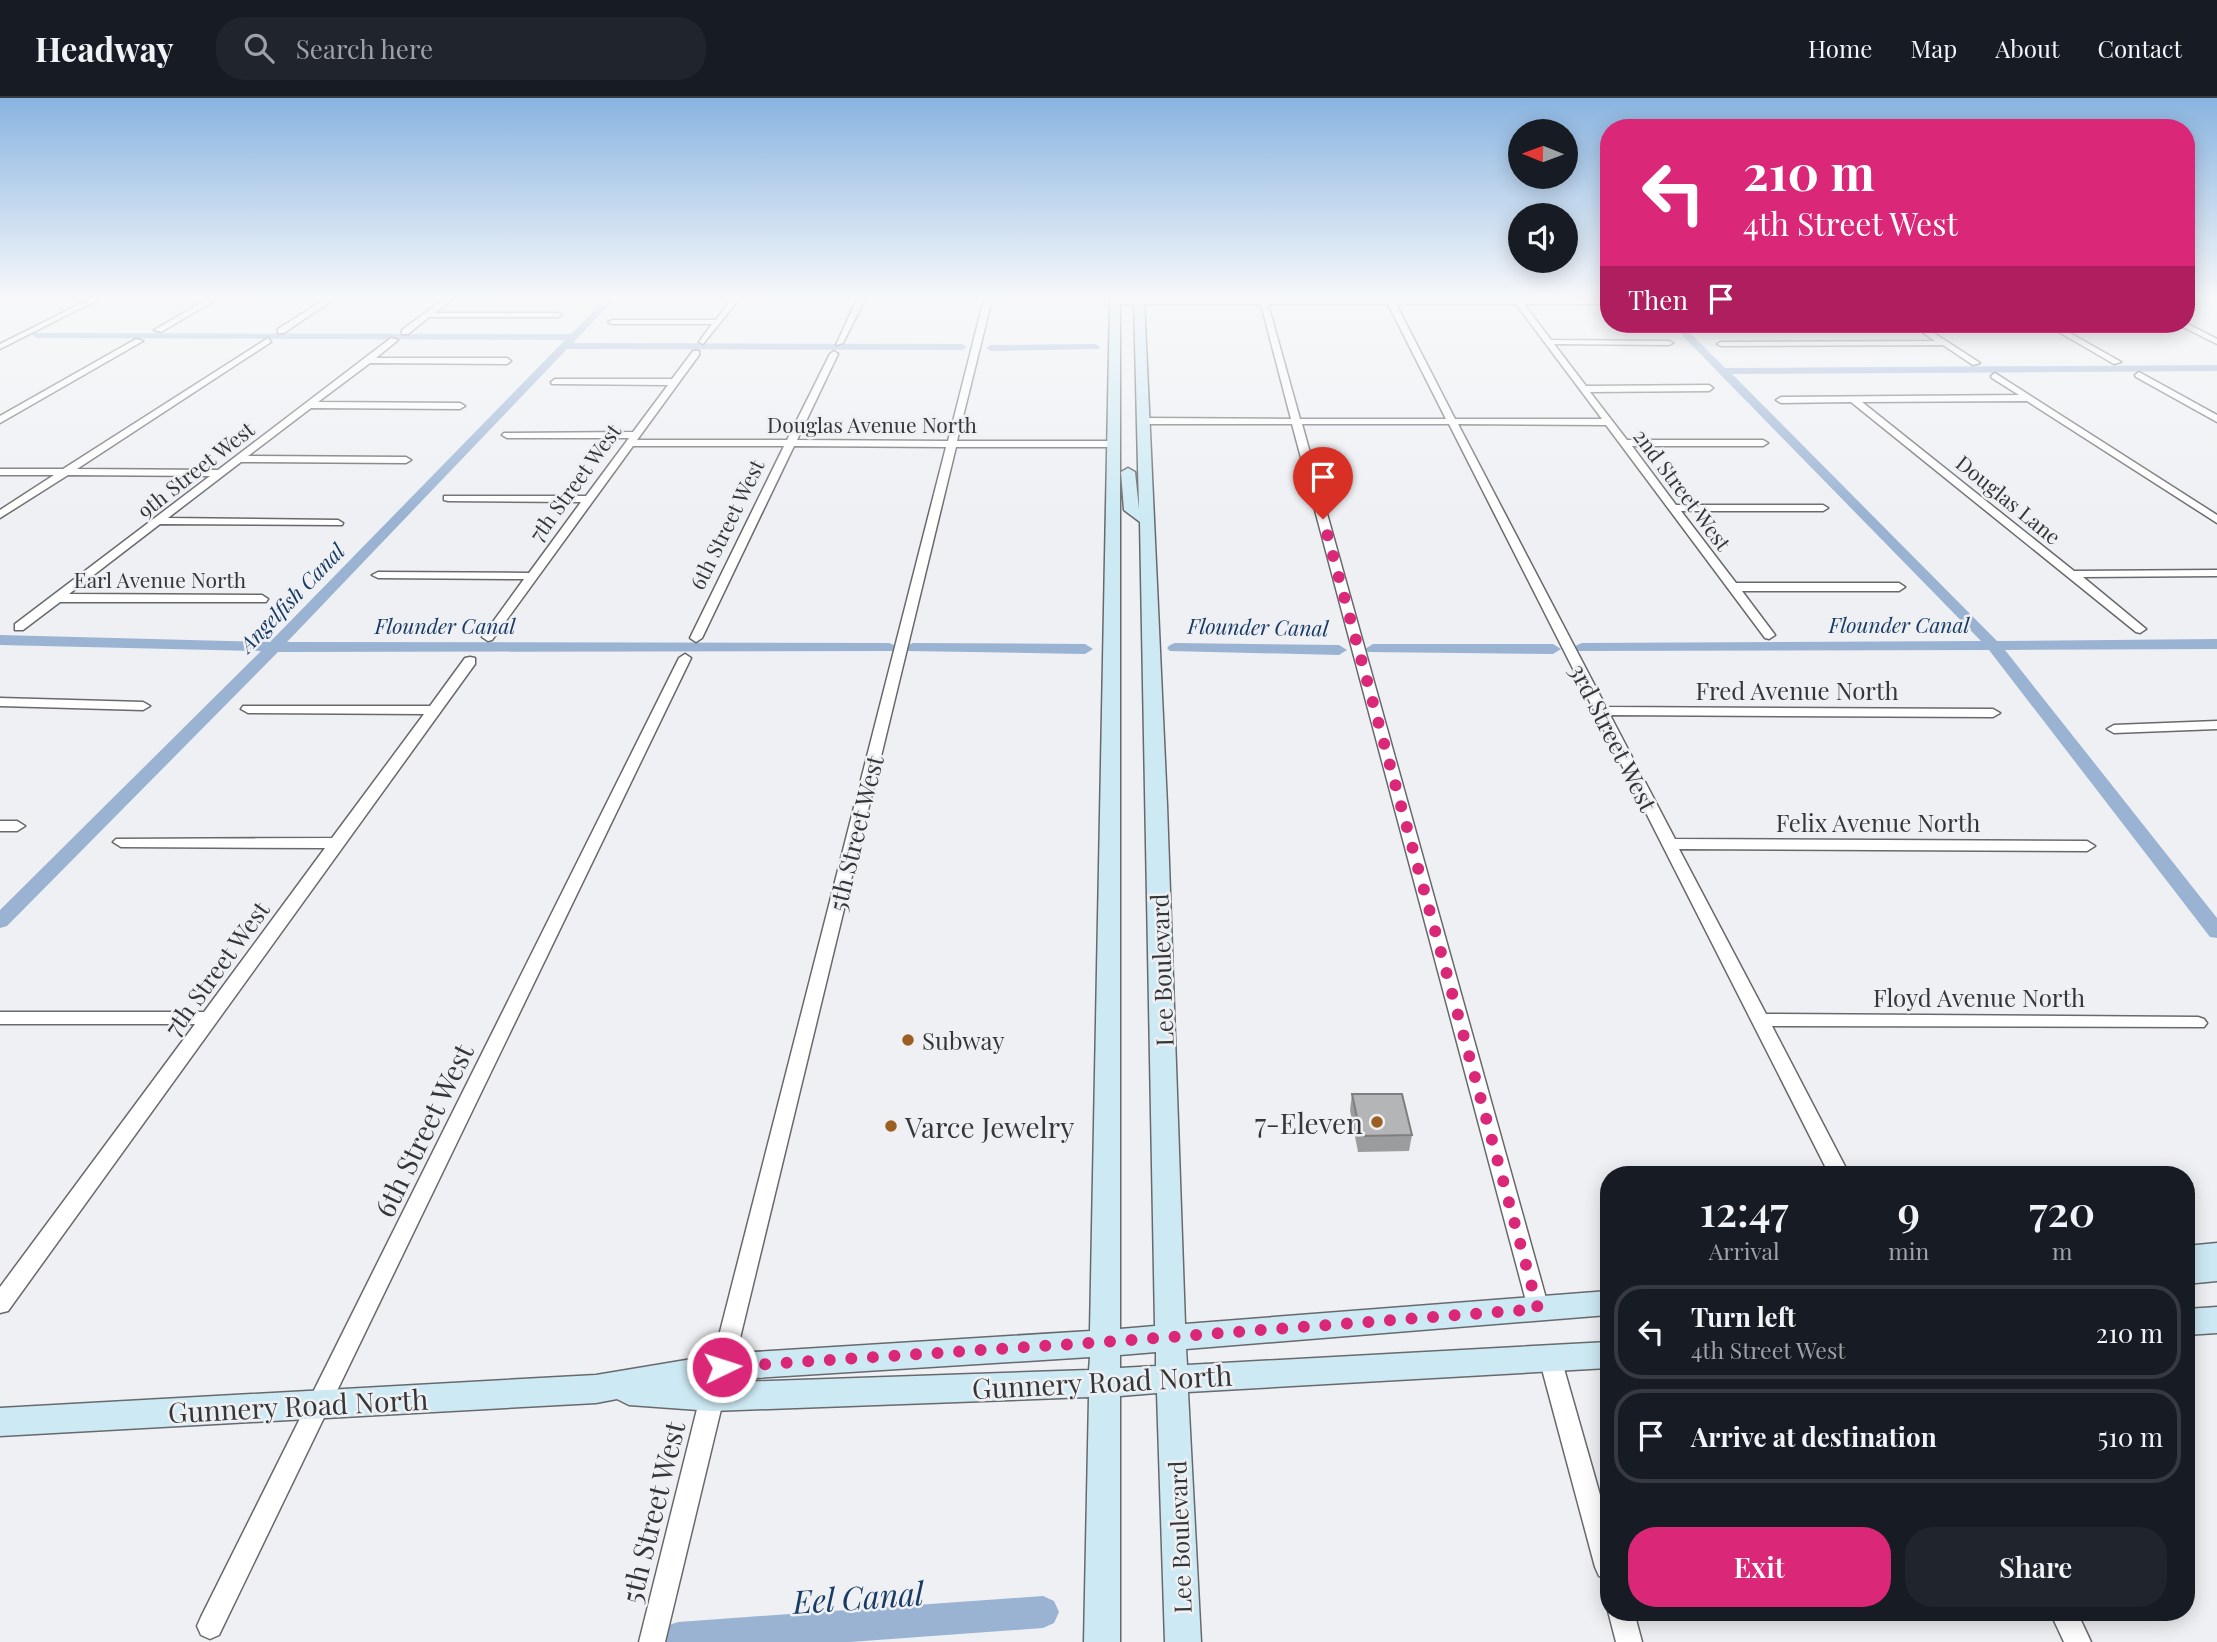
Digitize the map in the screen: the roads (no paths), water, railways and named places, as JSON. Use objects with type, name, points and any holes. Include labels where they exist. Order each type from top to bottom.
[{"type":"main road","name":"Lee Boulevard","points":[[1102,1642],[1115,371]]},
{"type":"main road","points":[[1125,371],[1134,419]]},
{"type":"main road","name":"Lee Boulevard","points":[[1136,371],[1134,419],[1147,520],[1171,1337],[1183,1642]]},
{"type":"main road","points":[[1114,444],[1128,454],[1130,510],[1147,520]]},
{"type":"main road","points":[[2195,1256],[2217,1255]]},
{"type":"main road","points":[[2195,1271],[2217,1269]]},
{"type":"main road","name":"Gunnery Road North","points":[[596,1389],[722,1367],[1104,1342],[1600,1304]]},
{"type":"main road","points":[[2195,1321],[2217,1320]]},
{"type":"main road","name":"Gunnery Road North","points":[[0,1422],[596,1389],[712,1397],[1104,1383],[1363,1366],[1600,1355]]},
{"type":"street","points":[[0,420],[86,371]]},
{"type":"street","points":[[0,515],[220,371]]},
{"type":"street","name":"9th Street West","points":[[19,627],[354,371]]},
{"type":"street","name":"7th Street West","points":[[488,637],[682,371]]},
{"type":"street","name":"6th Street West","points":[[696,638],[827,371]]},
{"type":"street","name":"5th Street West","points":[[722,1367],[970,371]]},
{"type":"street","points":[[1283,371],[1538,1309]]},
{"type":"street","name":"3rd Street West","points":[[1427,371],[1835,1166]]},
{"type":"street","name":"2nd Street West","points":[[1571,371],[1769,635]]},
{"type":"street","points":[[2139,375],[2217,419]]},
{"type":"street","points":[[1995,376],[2217,520]]},
{"type":"street","points":[[555,382],[674,382]]},
{"type":"street","points":[[1584,388],[1709,388]]},
{"type":"street","points":[[1781,400],[2030,398]]},
{"type":"street","name":"Douglas Lane","points":[[1853,399],[2140,629]]},
{"type":"street","points":[[309,405],[460,406]]},
{"type":"street","points":[[1134,419],[1609,422]]},
{"type":"street","name":"Douglas Avenue North","points":[[507,435],[791,443],[1114,444]]},
{"type":"street","points":[[1625,443],[1763,443]]},
{"type":"street","points":[[239,459],[406,460]]},
{"type":"street","points":[[0,472],[220,473]]},
{"type":"street","points":[[449,498],[589,499]]},
{"type":"street","points":[[1673,508],[1823,508]]},
{"type":"street","points":[[158,521],[338,523]]},
{"type":"street","points":[[2071,574],[2217,573]]},
{"type":"street","points":[[378,575],[533,576]]},
{"type":"street","points":[[1733,587],[1899,587]]},
{"type":"street","name":"Earl Avenue North","points":[[58,598],[262,599]]},
{"type":"street","name":"6th Street West","points":[[211,1626],[685,658]]},
{"type":"street","name":"7th Street West","points":[[0,1304],[470,661]]},
{"type":"street","points":[[0,702],[143,706]]},
{"type":"street","points":[[248,709],[434,710]]},
{"type":"street","name":"Fred Avenue North","points":[[1602,711],[1993,713]]},
{"type":"street","points":[[2114,729],[2217,725]]},
{"type":"street","points":[[0,826],[17,826]]},
{"type":"street","points":[[121,842],[337,844]]},
{"type":"street","name":"Felix Avenue North","points":[[1669,844],[2087,846]]},
{"type":"street","points":[[0,1018],[209,1018]]},
{"type":"street","name":"Floyd Avenue North","points":[[1759,1020],[2198,1023]]},
{"type":"street","points":[[1550,1358],[1600,1538]]},
{"type":"street","name":"5th Street West","points":[[652,1642],[712,1397]]},
{"type":"street","points":[[1623,1621],[1629,1642]]},
{"type":"street","points":[[2068,1621],[2078,1642]]},
{"type":"waterway","name":"Angelfish Canal","points":[[274,647],[540,371]]},
{"type":"waterway","points":[[1723,371],[1993,645]]},
{"type":"waterway","name":"Flounder Canal","points":[[0,640],[274,647]]},
{"type":"waterway","name":"Flounder Canal","points":[[1993,645],[2217,644]]},
{"type":"waterway","name":"Flounder Canal","points":[[1582,648],[1993,645]]},
{"type":"waterway","points":[[1993,645],[2217,932]]},
{"type":"waterway","name":"Angelfish Canal","points":[[0,922],[274,647]]},
{"type":"waterway","name":"Flounder Canal","points":[[274,647],[889,648]]},
{"type":"waterway","name":"Flounder Canal","points":[[913,648],[1085,649]]},
{"type":"waterway","name":"Flounder Canal","points":[[1175,648],[1339,650]]},
{"type":"waterway","name":"Flounder Canal","points":[[1373,649],[1553,649]]},
{"type":"waterway","name":"Eel Canal","points":[[678,1638],[1043,1612]]},
{"type":"place","name":"Subway","points":[[908,1040]]},
{"type":"place","name":"7-Eleven","points":[[1377,1122]]},
{"type":"place","name":"Varce Jewelry","points":[[891,1126]]}]
